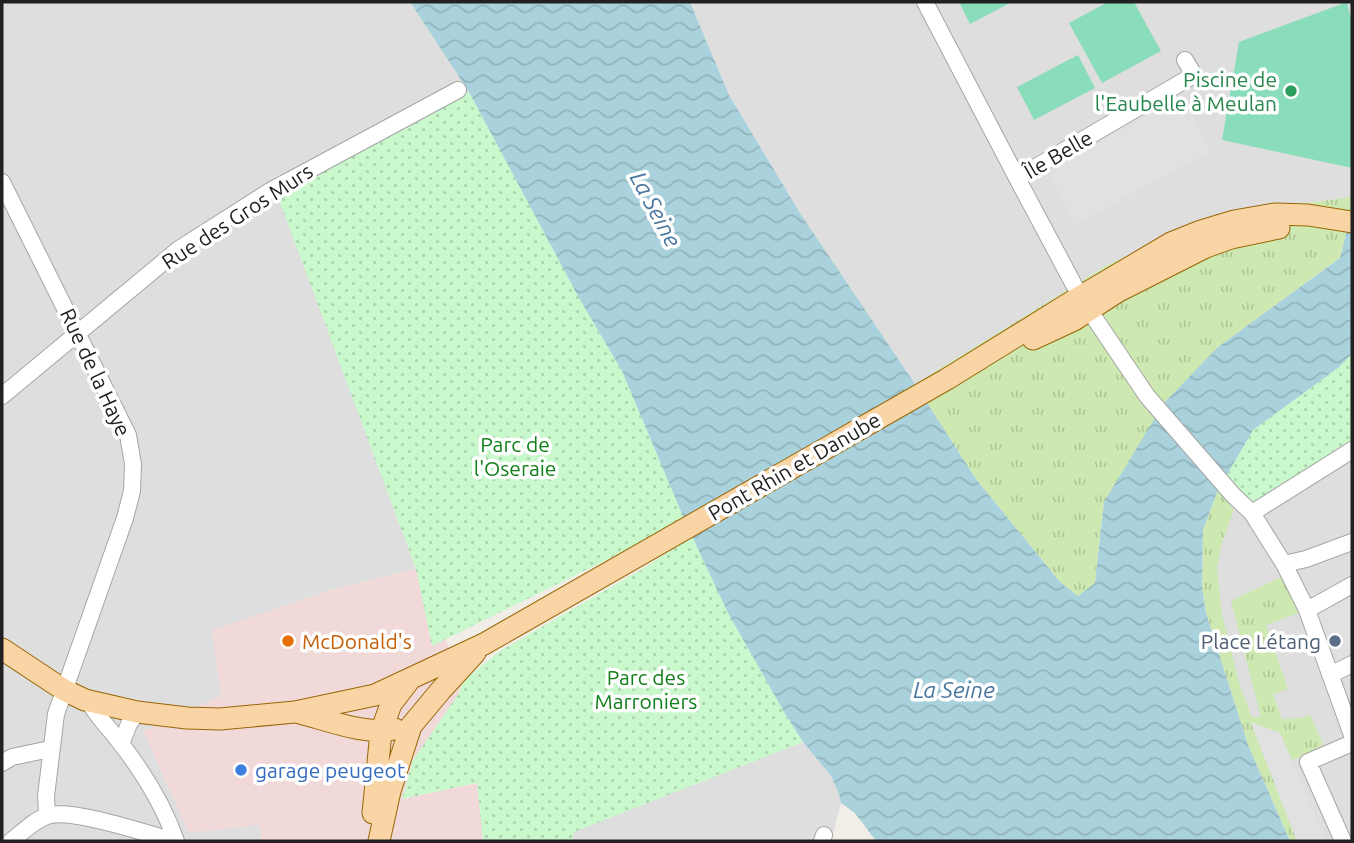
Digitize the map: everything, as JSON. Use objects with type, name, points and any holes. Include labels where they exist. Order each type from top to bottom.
[{"type":"main road","name":"Pont Rhin et Danube","points":[[484,644],[947,379],[1074,320],[1085,303],[1117,292],[1206,247],[1230,238],[1262,230],[1348,222]]},
{"type":"main road","points":[[2,649],[64,690],[89,702],[136,712],[220,719],[295,712],[383,699],[411,678],[484,644]]},
{"type":"main road","points":[[379,841],[390,791],[411,726],[440,690],[484,644]]},
{"type":"main road","points":[[383,699],[411,726]]},
{"type":"main road","points":[[367,841],[374,808],[383,699]]},
{"type":"main road","points":[[295,712],[368,731],[381,732],[411,726]]},
{"type":"main road","points":[[351,726],[377,771]]},
{"type":"street","name":"Île Belle","points":[[925,2],[1085,303],[1147,396],[1233,495],[1252,513],[1284,564],[1307,610],[1352,735]]},
{"type":"street","name":"Île Belle","points":[[1017,178],[1194,75],[1185,60]]},
{"type":"street","name":"Rue des Gros Murs","points":[[2,396],[179,249],[230,215],[326,159],[458,90]]},
{"type":"street","name":"Rue de la Haye","points":[[2,182],[128,435],[133,464],[132,491],[125,518],[56,714],[50,750],[47,815]]},
{"type":"street","points":[[1252,513],[1352,450]]},
{"type":"street","points":[[1284,564],[1352,542]]},
{"type":"street","points":[[1307,610],[1352,585]]},
{"type":"street","points":[[1330,675],[1352,664]]},
{"type":"street","points":[[11,841],[47,815],[61,813],[166,838],[155,792],[89,702]]},
{"type":"street","points":[[121,744],[136,712]]},
{"type":"street","points":[[1343,841],[1308,762],[1352,743]]},
{"type":"street","points":[[2,763],[12,757],[50,750]]},
{"type":"shaded area","points":[[2,2],[410,2],[469,92],[279,197],[416,569],[331,590],[221,696],[143,731],[259,825],[262,841],[2,841]]},
{"type":"shaded area","points":[[690,2],[1352,2],[1352,197],[1217,217],[1109,264],[915,384],[800,213],[729,95]]},
{"type":"shaded area","points":[[1183,96],[1210,151],[1076,224],[1048,171]]},
{"type":"shaded area","points":[[1352,447],[1352,837],[1344,841],[1290,841],[1206,613],[1218,490],[1226,474],[1247,499]]},
{"type":"shaded area","points":[[416,569],[463,681],[403,799],[477,783],[483,841],[262,841],[259,825],[189,833],[143,731],[221,696],[212,630],[331,590]]},
{"type":"shaded area","name":"Place Létang","points":[[1352,591],[1352,672],[1333,681],[1307,610]]},
{"type":"shaded area","points":[[1251,722],[1280,733],[1326,841],[1297,841]]},
{"type":"shaded area","points":[[803,742],[831,776],[839,794],[841,803],[831,841],[572,841],[573,832]]},
{"type":"green space","points":[[959,2],[1012,2],[970,24]]},
{"type":"green space","points":[[1108,2],[1134,2],[1161,51],[1102,83],[1069,23]]},
{"type":"green space","name":"Piscine de l'Eaubelle à Meulan","points":[[1347,2],[1352,24],[1352,168],[1222,140],[1239,42]]},
{"type":"green space","points":[[1078,55],[1095,88],[1034,120],[1017,87]]},
{"type":"green space","name":"Parc de l'Oseraie","points":[[469,92],[579,298],[622,371],[685,521],[432,646],[416,569],[278,197]]},
{"type":"green space","points":[[1352,197],[1352,209],[1340,258],[1218,347],[1104,502],[1095,583],[1078,596],[1060,582],[976,479],[915,384],[1109,264],[1217,217]]},
{"type":"green space","points":[[1352,354],[1352,447],[1260,503],[1247,499],[1226,474],[1253,430],[1338,368]]},
{"type":"green space","points":[[1218,490],[1234,510],[1217,567],[1222,615],[1240,686],[1252,717],[1261,717],[1231,601],[1285,575],[1304,611],[1266,625],[1288,689],[1273,694],[1282,719],[1310,715],[1323,744],[1307,755],[1292,760],[1280,733],[1251,723],[1297,841],[1290,841],[1248,745],[1206,613],[1202,587],[1203,530]]},
{"type":"green space","name":"Parc des Marroniers","points":[[692,536],[727,611],[803,742],[574,832],[572,841],[483,841],[477,783],[402,799],[413,760],[459,693],[463,681],[500,651],[644,568]]},
{"type":"water","name":"La Seine","points":[[410,2],[690,2],[729,95],[800,213],[976,479],[1060,582],[1078,596],[1095,583],[1104,502],[1164,403],[1218,347],[1340,258],[1352,209],[1352,354],[1338,368],[1253,430],[1218,490],[1203,530],[1202,587],[1206,613],[1248,745],[1290,841],[876,841],[855,813],[841,803],[831,776],[803,742],[784,712],[727,611],[685,521],[622,371],[579,298],[469,92]]},
{"type":"place","name":"Piscine de l'Eaubelle à Meulan","points":[[1291,91]]},
{"type":"place","name":"McDonald's","points":[[288,641]]},
{"type":"place","name":"Place Létang","points":[[1335,641]]},
{"type":"place","name":"garage peugeot","points":[[241,770]]}]
